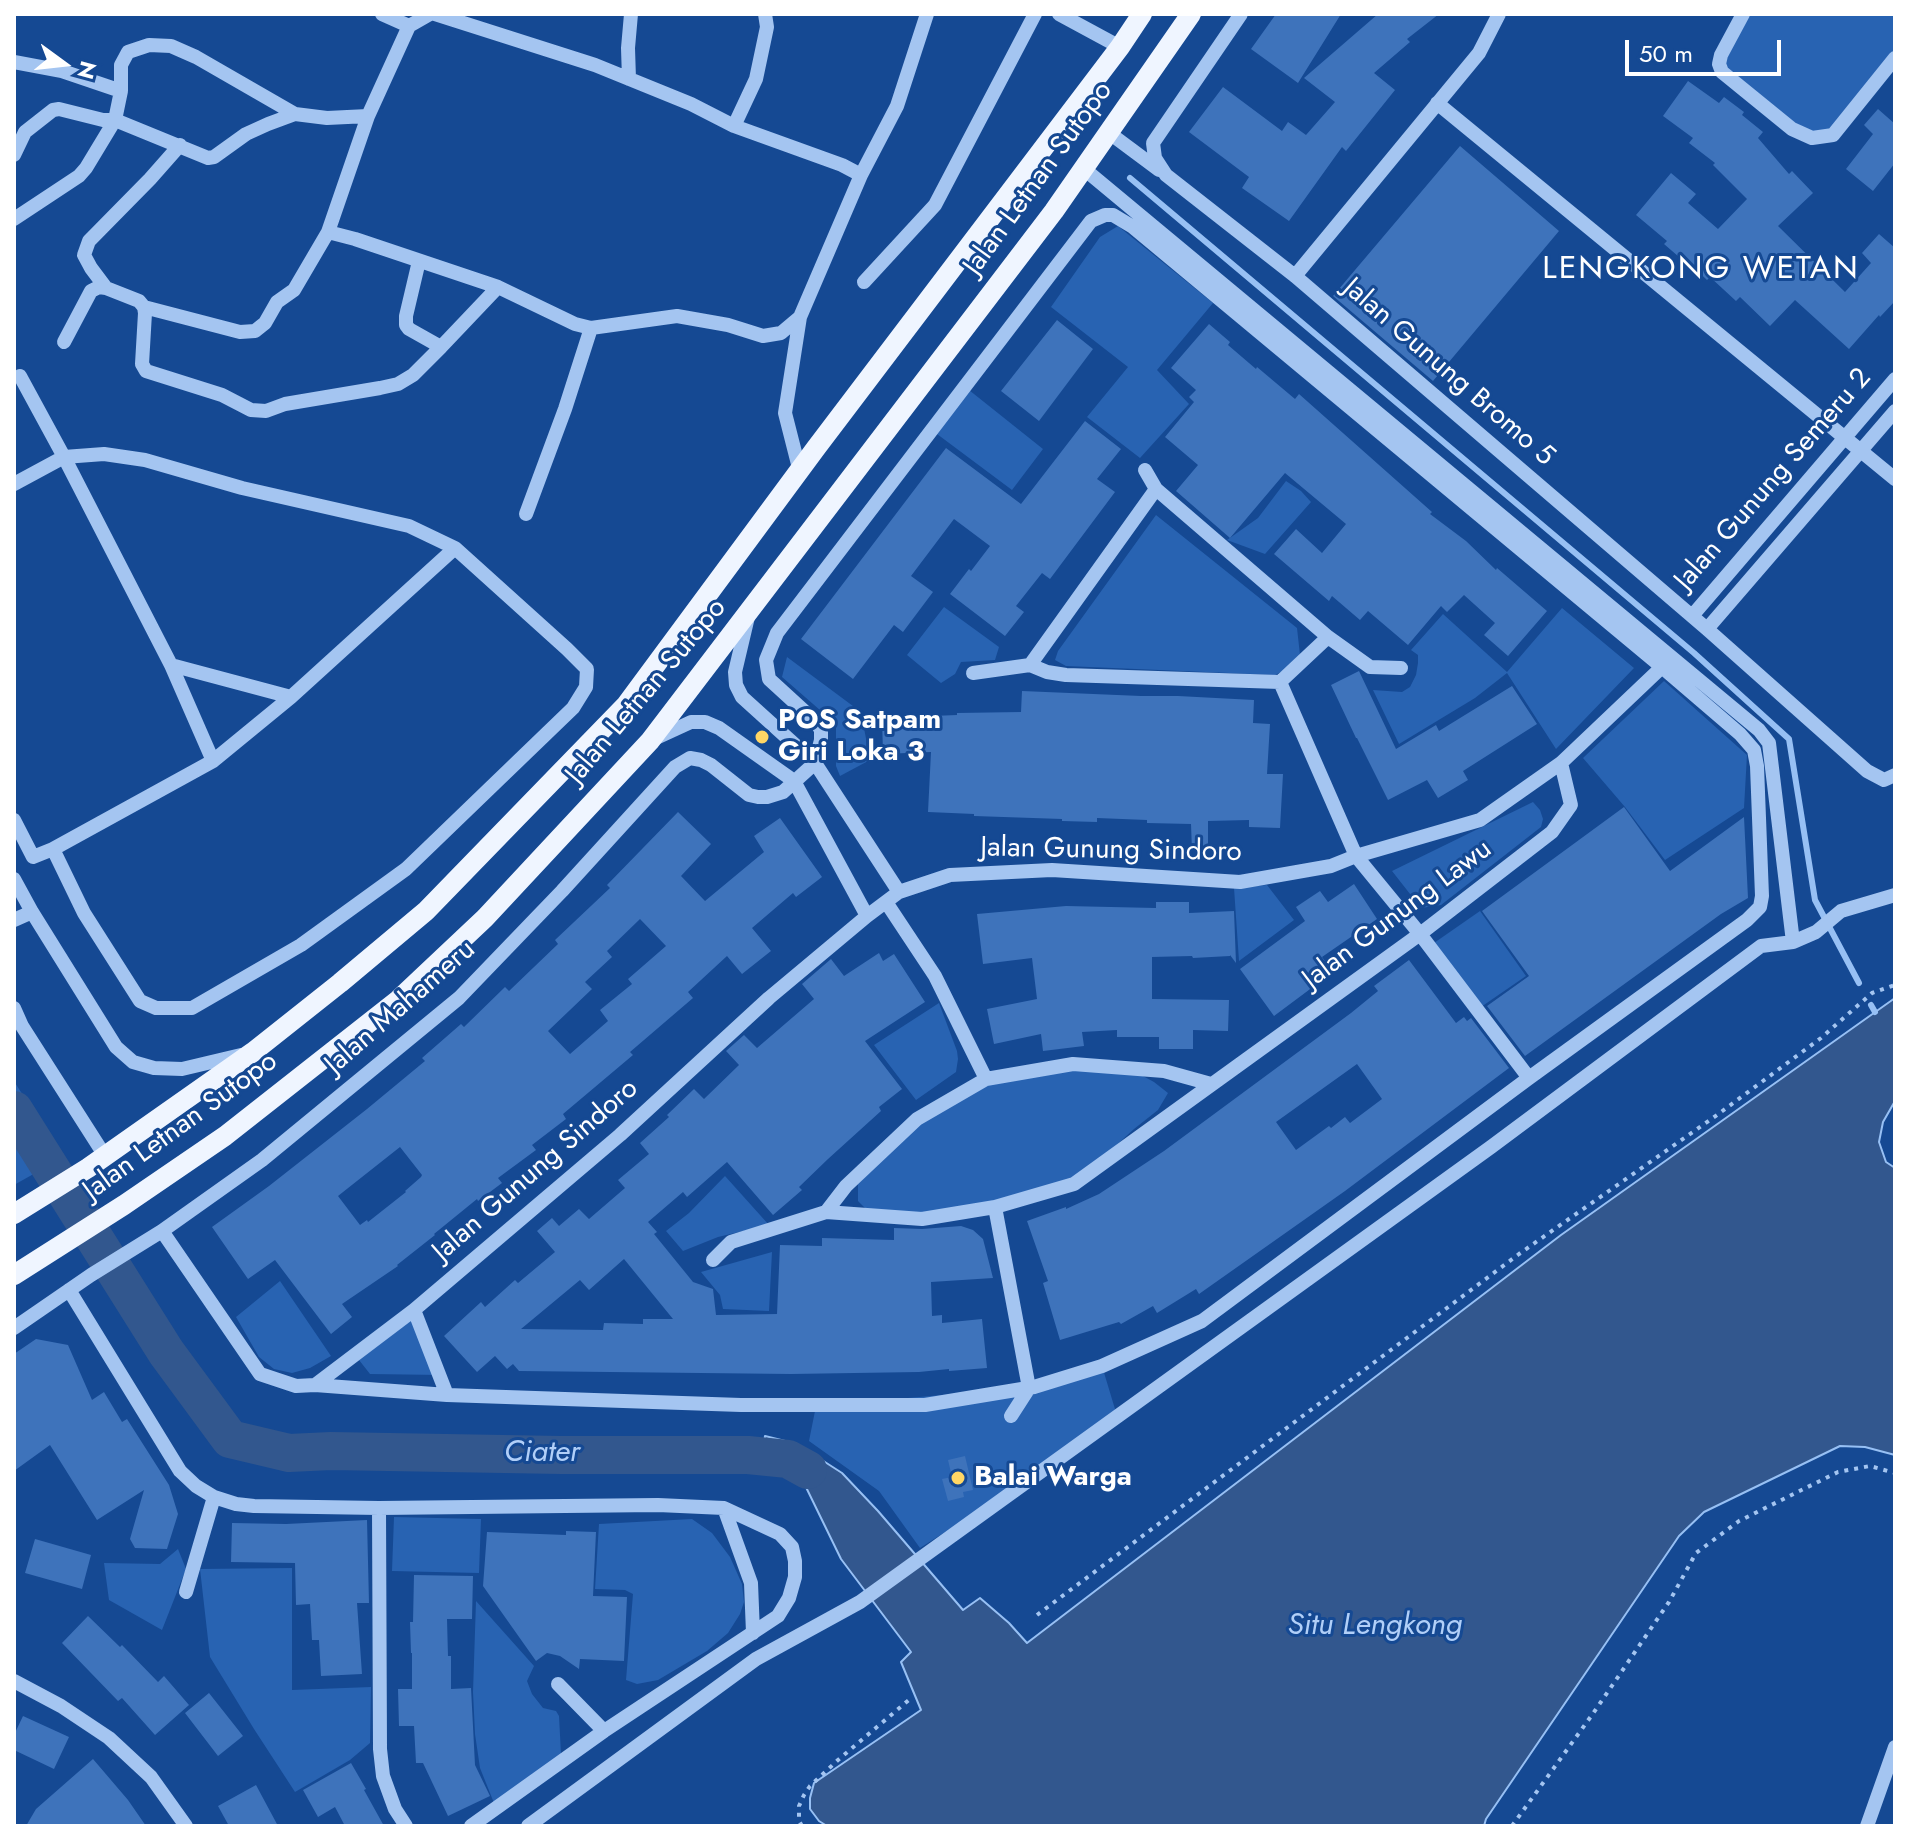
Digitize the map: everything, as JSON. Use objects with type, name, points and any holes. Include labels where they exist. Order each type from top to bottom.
[{"type":"main road","name":"Jalan Letnan Sutopo","points":[[15,1213],[97,1162],[253,1052],[340,983],[426,911],[626,705],[1142,14]]},
{"type":"main road","name":"Jalan Letnan Sutopo","points":[[14,1275],[225,1136],[398,1000],[485,918],[650,741],[1045,223],[1191,14]]},
{"type":"street","points":[[382,14],[409,26]]},
{"type":"street","points":[[64,342],[91,291],[99,287],[139,301],[144,307],[240,332],[255,331],[265,323],[277,302],[294,290],[328,232],[368,116],[409,26],[433,14],[595,65],[691,104],[734,126],[834,162],[861,175]]},
{"type":"street","points":[[629,79],[631,14]]},
{"type":"street","points":[[734,126],[756,79],[767,27],[765,14]]},
{"type":"street","points":[[800,472],[785,413],[800,317],[861,175],[897,106],[927,14]]},
{"type":"street","points":[[864,282],[935,205],[1035,14]]},
{"type":"street","points":[[1059,14],[1120,47]]},
{"type":"street","name":"Jalan Gunung Bromo 5","points":[[1241,14],[1153,143],[1155,158],[1166,175],[1295,276],[1692,616],[1867,771],[1884,780],[1895,775]]},
{"type":"street","points":[[1295,276],[1479,53],[1499,14]]},
{"type":"street","points":[[1743,14],[1721,55],[1719,64],[1722,72],[1792,129],[1812,138],[1833,135],[1895,58]]},
{"type":"street","points":[[14,219],[79,176],[86,168],[115,120],[121,91],[121,65],[128,52],[149,45],[171,46],[196,57],[295,114],[327,118],[368,116]]},
{"type":"street","points":[[14,62],[62,71],[121,91]]},
{"type":"street","points":[[1437,103],[1895,479]]},
{"type":"street","points":[[14,155],[25,132],[53,110],[59,109],[115,120],[208,158],[246,134],[295,114]]},
{"type":"street","points":[[1108,132],[1166,175]]},
{"type":"street","points":[[106,288],[84,255],[89,241],[180,145]]},
{"type":"street","points":[[1083,168],[1759,730],[1769,743],[1793,942]]},
{"type":"street","points":[[162,1231],[260,1374],[296,1386],[447,1395],[741,1405],[925,1405],[1029,1388],[1102,1366],[1202,1321],[1747,920],[1760,907],[1762,896],[1757,766],[1754,750],[1740,734],[1133,227],[1113,215],[1091,221],[777,633],[766,660],[769,679],[821,730],[815,763],[794,781]]},
{"type":"street","points":[[328,232],[498,287],[575,324],[591,328],[677,316],[772,336],[781,333],[800,317]]},
{"type":"street","points":[[419,261],[406,325],[441,347]]},
{"type":"street","points":[[144,307],[142,364],[146,371],[222,395],[251,410],[266,411],[285,404],[398,384],[413,375],[498,287]]},
{"type":"street","points":[[526,514],[591,328]]},
{"type":"street","points":[[20,376],[171,665],[213,761]]},
{"type":"street","name":"Jalan Gunung Semeru 2","points":[[1692,616],[1895,379]]},
{"type":"street","name":"Jalan Gunung Semeru 2","points":[[1707,629],[1895,411]]},
{"type":"street","points":[[792,439],[816,448]]},
{"type":"street","points":[[14,484],[64,457],[104,454],[145,460],[242,488],[409,526],[455,548],[587,669],[586,687],[573,708],[406,869],[301,945],[192,1008],[156,1008],[140,1001],[84,913],[53,849]]},
{"type":"street","points":[[1145,470],[1156,489],[1328,637],[1370,667],[1401,668]]},
{"type":"street","points":[[1030,665],[1156,489]]},
{"type":"street","points":[[14,820],[33,857],[213,761],[291,697],[455,548]]},
{"type":"street","points":[[749,613],[735,672],[736,685],[742,697],[815,763],[899,892]]},
{"type":"street","points":[[973,673],[1030,665],[1066,675],[1280,682],[1328,637]]},
{"type":"street","points":[[171,665],[291,697]]},
{"type":"street","name":"Jalan Gunung Sindoro","points":[[315,1385],[414,1310],[620,1135],[769,998],[899,892],[950,875],[1052,870],[1240,882],[1331,866],[1480,820],[1561,763],[1662,667]]},
{"type":"street","points":[[1280,682],[1356,856],[1420,934],[1529,1078]]},
{"type":"street","points":[[650,741],[691,722],[705,722],[719,728],[794,781],[867,916]]},
{"type":"street","name":"Jalan Mahameru","points":[[14,1328],[162,1231],[262,1160],[459,998],[675,767],[690,758],[701,760],[749,795],[758,797],[783,792],[794,781]]},
{"type":"street","name":"Jalan Gunung Lawu","points":[[713,1260],[731,1242],[826,1212],[916,1219],[995,1207],[1074,1184],[1420,934],[1552,832],[1571,805],[1561,763]]},
{"type":"street","points":[[14,879],[116,1047],[133,1062],[154,1068],[182,1069],[253,1052]]},
{"type":"street","points":[[528,1826],[756,1659],[860,1602],[1491,1147],[1761,946],[1793,942],[1816,932],[1841,911],[1895,895]]},
{"type":"street","points":[[886,902],[935,976],[986,1079]]},
{"type":"street","points":[[14,920],[32,912]]},
{"type":"street","points":[[14,1008],[97,1162]]},
{"type":"street","points":[[826,1212],[846,1186],[917,1119],[986,1079],[1073,1064],[1164,1071],[1211,1084]]},
{"type":"street","points":[[995,1207],[1029,1388],[1011,1416]]},
{"type":"street","points":[[69,1290],[180,1471],[214,1497],[254,1506],[658,1505],[724,1508],[780,1534],[792,1547],[795,1577],[789,1598],[778,1616],[604,1731],[471,1826]]},
{"type":"street","points":[[414,1310],[447,1395]]},
{"type":"street","points":[[186,1592],[214,1497]]},
{"type":"street","points":[[379,1508],[380,1749],[383,1776],[395,1809],[406,1826]]},
{"type":"street","points":[[724,1508],[751,1583],[753,1633]]},
{"type":"street","points":[[14,1681],[61,1706],[109,1738],[151,1777],[186,1826]]},
{"type":"street","points":[[558,1684],[604,1731]]},
{"type":"street","points":[[1867,1826],[1895,1747]]},
{"type":"path","points":[[1037,1615],[1519,1254],[1821,1038],[1872,993],[1895,985]]},
{"type":"path","points":[[1512,1826],[1601,1703],[1669,1602],[1696,1553],[1739,1521],[1838,1472],[1870,1466],[1895,1473]]},
{"type":"path","points":[[802,1826],[799,1806],[810,1786],[910,1699]]},
{"type":"shaded area","points":[[1745,14],[1895,14],[1895,58],[1833,135],[1812,138],[1719,64]]},
{"type":"shaded area","points":[[1118,226],[1213,303],[1157,370],[1189,404],[1140,458],[1087,417],[1128,367],[1051,307],[1100,237]]},
{"type":"shaded area","points":[[969,390],[1043,449],[1012,490],[937,434]]},
{"type":"shaded area","points":[[1286,481],[1311,502],[1265,554],[1227,540],[1258,518]]},
{"type":"shaded area","points":[[1156,515],[1297,628],[1300,655],[1291,667],[1275,675],[1066,666],[1055,660],[1058,651]]},
{"type":"shaded area","points":[[944,607],[999,647],[995,660],[961,662],[955,674],[941,683],[907,655]]},
{"type":"shaded area","points":[[1562,608],[1634,668],[1556,749],[1507,673],[1475,698],[1399,744],[1373,690],[1402,692],[1410,687],[1418,663],[1418,655],[1411,650],[1443,614],[1507,672]]},
{"type":"shaded area","points":[[787,657],[861,712],[870,760],[840,776],[836,766],[836,724],[782,677]]},
{"type":"shaded area","points":[[1664,681],[1747,755],[1744,808],[1665,860],[1583,758]]},
{"type":"shaded area","points":[[1533,802],[1543,819],[1541,827],[1441,905],[1421,908],[1392,871]]},
{"type":"shaded area","points":[[1267,885],[1294,920],[1239,961],[1234,888]]},
{"type":"shaded area","points":[[1480,911],[1526,976],[1481,1007],[1434,943]]},
{"type":"shaded area","points":[[939,1003],[957,1051],[956,1072],[916,1100],[874,1045]]},
{"type":"shaded area","points":[[1073,1064],[1130,1069],[1168,1093],[1158,1110],[1074,1184],[916,1219],[867,1210],[858,1201],[858,1184],[917,1119],[986,1079]]},
{"type":"shaded area","points":[[14,1081],[62,1158],[14,1185]]},
{"type":"shaded area","points":[[725,1176],[769,1225],[718,1237],[683,1251],[666,1231],[689,1213]]},
{"type":"shaded area","points":[[772,1252],[769,1311],[723,1309],[720,1295],[701,1272]]},
{"type":"shaded area","points":[[280,1281],[331,1356],[310,1368],[292,1373],[274,1369],[259,1357],[236,1317]]},
{"type":"shaded area","points":[[411,1320],[441,1375],[370,1374],[359,1360]]},
{"type":"shaded area","points":[[1102,1366],[1118,1419],[920,1548],[879,1491],[809,1441],[816,1406],[1034,1387]]},
{"type":"shaded area","points":[[394,1517],[481,1519],[479,1573],[392,1571]]},
{"type":"shaded area","points":[[692,1519],[712,1533],[730,1557],[742,1584],[744,1602],[740,1614],[728,1633],[707,1651],[658,1680],[637,1684],[626,1680],[633,1594],[625,1590],[595,1589],[599,1524]]},
{"type":"shaded area","points":[[178,1549],[186,1569],[162,1630],[109,1600],[104,1563],[160,1564]]},
{"type":"shaded area","points":[[292,1568],[292,1690],[371,1687],[370,1743],[350,1760],[295,1792],[210,1657],[200,1569]]},
{"type":"shaded area","points":[[476,1601],[534,1666],[527,1681],[532,1694],[543,1708],[556,1711],[559,1716],[561,1754],[494,1803],[480,1768],[475,1734]]},
{"type":"water","name":"Situ Lengkong","points":[[1895,998],[1895,1101],[1883,1122],[1879,1142],[1886,1162],[1895,1168],[1895,1455],[1865,1447],[1840,1446],[1704,1512],[1679,1536],[1484,1826],[827,1826],[819,1821],[810,1809],[814,1783],[921,1710],[901,1662],[911,1652],[841,1559],[802,1479],[781,1467],[760,1468],[765,1436],[797,1444],[842,1473],[963,1610],[980,1598],[1027,1643],[1561,1235]]},
{"type":"building","points":[[1276,14],[1341,14],[1298,83],[1251,49]]},
{"type":"building","points":[[1378,14],[1439,14],[1407,39],[1410,42],[1374,73],[1395,90],[1346,151],[1342,147],[1289,221],[1242,188],[1249,177],[1189,132],[1223,87],[1282,131],[1288,122],[1306,135],[1335,102],[1304,78]]},
{"type":"building","points":[[1688,81],[1719,103],[1724,97],[1744,112],[1742,115],[1763,132],[1758,138],[1789,174],[1792,171],[1813,193],[1778,226],[1845,292],[1871,263],[1862,253],[1879,234],[1895,248],[1895,301],[1849,349],[1795,300],[1770,326],[1740,297],[1736,301],[1710,277],[1707,280],[1681,255],[1679,257],[1664,244],[1667,241],[1636,215],[1671,173],[1696,194],[1688,203],[1718,229],[1747,199],[1713,165],[1715,163],[1689,143],[1693,138],[1663,116]]},
{"type":"building","points":[[1878,109],[1895,124],[1895,163],[1873,191],[1846,169],[1873,134],[1864,125]]},
{"type":"building","points":[[1460,146],[1559,231],[1433,381],[1333,296]]},
{"type":"building","points":[[1057,320],[1093,349],[1039,421],[1001,391]]},
{"type":"building","points":[[1209,324],[1256,369],[1295,399],[1299,394],[1432,512],[1430,514],[1547,611],[1508,656],[1484,635],[1495,623],[1464,595],[1447,612],[1441,606],[1408,645],[1368,611],[1360,620],[1332,596],[1329,601],[1274,554],[1296,529],[1322,553],[1346,524],[1285,473],[1230,538],[1176,491],[1198,465],[1165,437],[1194,402],[1189,397],[1196,390],[1171,368]]},
{"type":"building","points":[[1085,421],[1121,449],[1097,479],[1115,492],[1050,579],[1042,573],[1016,606],[1024,612],[1005,636],[950,594],[990,546],[954,519],[911,576],[933,592],[903,632],[894,625],[853,679],[801,639],[946,448],[1021,504]]},
{"type":"building","points":[[1359,671],[1396,749],[1436,725],[1439,731],[1512,686],[1537,724],[1463,771],[1468,780],[1438,798],[1427,780],[1388,800],[1331,685]]},
{"type":"building","points":[[1022,691],[1254,700],[1253,723],[1270,724],[1267,774],[1283,774],[1280,828],[1249,827],[1249,820],[1208,821],[1208,851],[1192,851],[1191,824],[1097,818],[1097,822],[1062,821],[928,812],[931,752],[883,754],[882,718],[1021,712]]},
{"type":"building","points":[[1624,807],[1670,871],[1744,817],[1748,898],[1721,914],[1525,1056],[1487,1006],[1529,976],[1482,911]]},
{"type":"building","points":[[678,812],[711,844],[681,876],[705,901],[764,852],[754,836],[780,818],[822,877],[796,897],[793,893],[752,928],[771,951],[742,974],[727,956],[688,992],[693,998],[630,1052],[633,1055],[563,1114],[566,1119],[532,1145],[536,1150],[498,1178],[502,1183],[477,1199],[398,1266],[342,1304],[352,1317],[331,1334],[275,1260],[248,1279],[212,1227],[367,1109],[425,1061],[422,1058],[461,1024],[464,1027],[505,987],[509,991],[558,944],[555,940],[610,888],[607,885]],"holes":[[[640,919],[666,946],[628,979],[632,984],[600,1010],[608,1021],[570,1054],[548,1031],[592,989],[585,982],[612,957],[607,951]],[[400,1147],[421,1177],[368,1222],[360,1225],[338,1196]]]},
{"type":"building","points":[[1354,884],[1377,919],[1322,957],[1333,972],[1274,1016],[1240,969],[1305,921],[1296,907],[1320,891],[1328,902]]},
{"type":"building","points":[[1156,902],[1189,902],[1189,913],[1234,911],[1236,963],[1230,955],[1152,957],[1152,999],[1229,1000],[1228,1031],[1193,1030],[1193,1049],[1159,1049],[1159,1037],[1117,1037],[1117,1030],[1082,1032],[1084,1046],[1043,1051],[1041,1034],[994,1044],[987,1009],[1037,999],[1032,958],[983,964],[977,914],[1066,906],[1156,908]]},
{"type":"building","points":[[879,953],[883,961],[894,954],[925,1002],[865,1041],[902,1089],[879,1107],[881,1111],[773,1215],[727,1162],[687,1197],[683,1192],[648,1222],[693,1282],[713,1289],[716,1315],[777,1314],[780,1245],[822,1246],[822,1238],[894,1240],[894,1228],[961,1226],[973,1230],[983,1239],[993,1278],[931,1282],[932,1316],[942,1315],[942,1323],[982,1319],[987,1368],[791,1374],[519,1371],[513,1364],[507,1369],[495,1356],[477,1372],[444,1336],[481,1302],[485,1307],[515,1280],[518,1283],[555,1252],[537,1231],[552,1218],[559,1226],[579,1209],[589,1219],[625,1188],[618,1180],[649,1154],[640,1143],[669,1117],[667,1115],[694,1089],[704,1099],[739,1065],[726,1051],[744,1035],[757,1048],[814,999],[802,984],[831,959],[844,976]],"holes":[[[624,1259],[673,1319],[643,1319],[643,1324],[604,1323],[603,1330],[521,1329],[580,1280],[589,1290]]]},
{"type":"building","points":[[1409,960],[1456,1023],[1464,1017],[1467,1021],[1471,1018],[1509,1068],[1345,1191],[1199,1294],[1196,1289],[1157,1313],[1153,1306],[1121,1324],[1119,1322],[1060,1340],[1043,1283],[1048,1281],[1027,1221],[1066,1209],[1099,1194],[1164,1151],[1351,1013],[1378,991],[1374,986]],"holes":[[[1357,1064],[1382,1099],[1350,1123],[1345,1117],[1296,1150],[1276,1122]]]},
{"type":"building","points":[[36,1339],[68,1345],[92,1400],[104,1392],[122,1422],[127,1419],[169,1485],[178,1514],[167,1549],[135,1548],[130,1539],[144,1490],[97,1520],[50,1445],[14,1471],[14,1354]]},
{"type":"building","name":"Balai Warga","points":[[965,1456],[973,1490],[963,1492],[964,1497],[948,1501],[942,1479],[952,1477],[948,1460]]},
{"type":"building","points":[[367,1520],[369,1603],[357,1603],[362,1674],[321,1676],[319,1640],[312,1640],[310,1604],[296,1605],[295,1563],[231,1562],[232,1523]]},
{"type":"building","points":[[566,1531],[596,1532],[593,1596],[627,1597],[624,1661],[580,1659],[579,1669],[560,1656],[547,1653],[536,1661],[483,1586],[487,1532],[566,1535]]},
{"type":"building","points":[[35,1539],[91,1555],[82,1589],[25,1573]]},
{"type":"building","points":[[414,1575],[473,1576],[472,1619],[447,1619],[448,1656],[451,1656],[451,1689],[471,1688],[475,1765],[490,1796],[448,1816],[423,1763],[416,1763],[414,1726],[399,1726],[398,1689],[412,1689],[410,1622],[413,1622]]},
{"type":"building","points":[[88,1616],[158,1682],[164,1676],[189,1705],[155,1735],[122,1698],[118,1701],[62,1643]]},
{"type":"building","points":[[209,1693],[243,1736],[218,1756],[185,1713]]},
{"type":"building","points":[[23,1716],[69,1737],[54,1769],[14,1750],[14,1735]]},
{"type":"building","points":[[93,1759],[146,1826],[26,1826],[36,1809]]},
{"type":"building","points":[[351,1763],[384,1826],[345,1826],[335,1807],[318,1817],[303,1790]]},
{"type":"building","points":[[256,1785],[278,1826],[229,1826],[218,1806]]},
{"type":"waterway","points":[[1130,178],[1694,653],[1789,739],[1815,900],[1859,983]]},
{"type":"waterway","points":[[1871,1005],[1875,1012]]},
{"type":"waterway","name":"Ciater","points":[[14,1110],[166,1352],[230,1439],[289,1453],[748,1455],[788,1459],[808,1470]]},
{"type":"place","name":"POS Satpam Giri Loka 3","points":[[762,737]]},
{"type":"place","name":"Balai Warga","points":[[958,1478]]},
{"type":"district","name":"LENGKONG WETAN","points":[[1701,270]]}]
